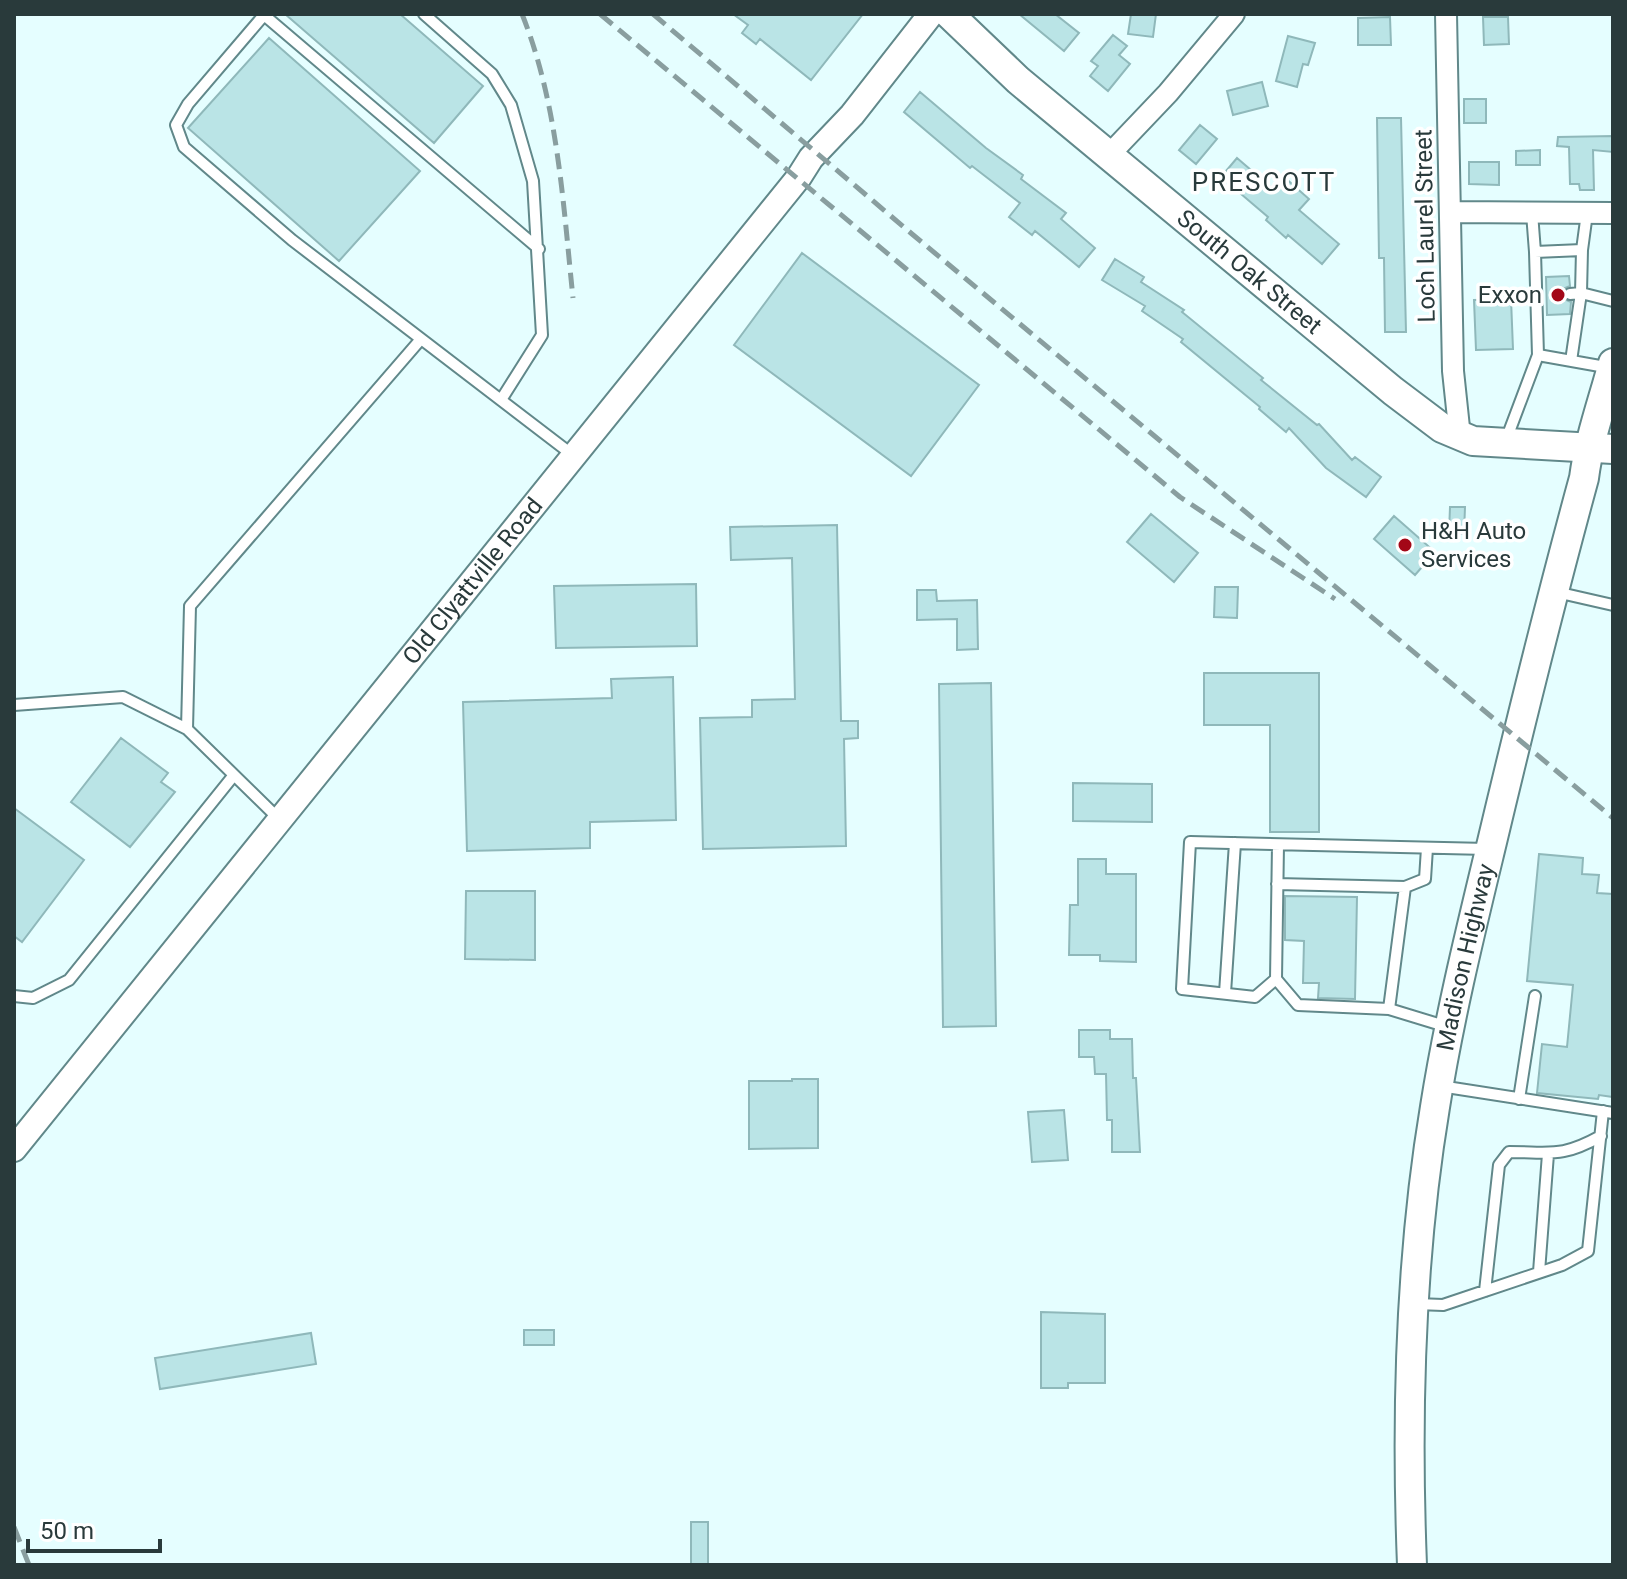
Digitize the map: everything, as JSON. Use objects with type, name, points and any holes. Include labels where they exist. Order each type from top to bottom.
[{"type":"main road","name":"South Oak Street","points":[[949,14],[1018,80],[1393,391],[1442,428],[1473,441],[1600,448]]},
{"type":"main road","name":"Madison Highway","points":[[1412,1565],[1409,1424],[1415,1304],[1427,1164],[1438,1086],[1491,849],[1554,592],[1584,478],[1600,448],[1597,425],[1612,366]]},
{"type":"street","name":"Old Clyattville Road","points":[[14,1149],[575,457],[811,158],[852,115],[931,14]]},
{"type":"street","points":[[1109,155],[1168,93],[1234,14]]},
{"type":"street","name":"Loch Laurel Street","points":[[1446,14],[1453,371],[1460,437]]},
{"type":"street","points":[[1451,212],[1613,213]]},
{"type":"lane","points":[[424,14],[492,74],[511,105],[533,181],[542,335],[501,400]]},
{"type":"lane","points":[[539,249],[263,15],[188,104],[176,125],[184,147],[292,240],[575,457]]},
{"type":"lane","points":[[1504,443],[1538,355],[1541,296],[1532,213]]},
{"type":"lane","points":[[1571,361],[1587,213]]},
{"type":"lane","points":[[1535,252],[1582,250]]},
{"type":"lane","points":[[1576,293],[1613,301]]},
{"type":"lane","points":[[187,729],[190,606],[421,339]]},
{"type":"lane","points":[[1538,355],[1612,366]]},
{"type":"lane","points":[[1554,592],[1613,605]]},
{"type":"lane","points":[[14,705],[123,697],[187,729],[280,820]]},
{"type":"lane","points":[[14,996],[33,998],[69,980],[234,775]]},
{"type":"lane","points":[[1276,979],[1255,997],[1182,989],[1190,842],[1491,849]]},
{"type":"lane","points":[[1225,993],[1235,843]]},
{"type":"lane","points":[[1278,845],[1276,979],[1298,1005],[1389,1009],[1450,1028]]},
{"type":"lane","points":[[1277,884],[1405,887],[1425,879],[1427,848]]},
{"type":"lane","points":[[1389,1009],[1405,887]]},
{"type":"lane","points":[[1519,1099],[1535,996]]},
{"type":"lane","points":[[1415,1304],[1443,1305],[1562,1265],[1588,1251],[1601,1136],[1608,1112],[1438,1086]]},
{"type":"lane","points":[[1485,1291],[1499,1165],[1509,1152],[1548,1154],[1575,1151],[1601,1136]]},
{"type":"lane","points":[[1539,1272],[1548,1154]]},
{"type":"building","points":[[285,14],[400,14],[483,86],[434,143]]},
{"type":"building","points":[[733,14],[863,14],[811,80],[760,39],[756,44],[742,33],[748,25]]},
{"type":"building","points":[[1019,14],[1055,14],[1079,33],[1064,51]]},
{"type":"building","points":[[1131,14],[1156,14],[1153,37],[1128,34]]},
{"type":"building","points":[[1390,17],[1391,45],[1358,45],[1358,18]]},
{"type":"building","points":[[1483,17],[1508,17],[1509,44],[1484,45]]},
{"type":"building","points":[[1113,35],[1127,46],[1119,55],[1130,64],[1108,91],[1090,76],[1098,66],[1091,61]]},
{"type":"building","points":[[1288,36],[1315,43],[1308,65],[1303,64],[1297,87],[1276,81]]},
{"type":"building","points":[[269,38],[420,171],[339,261],[188,128]]},
{"type":"building","points":[[1262,82],[1268,106],[1233,115],[1227,91]]},
{"type":"building","points":[[920,92],[1023,175],[1021,179],[1066,213],[1061,219],[1095,248],[1079,267],[1035,231],[1032,235],[1009,217],[1020,203],[972,166],[970,168],[904,112]]},
{"type":"building","points":[[1464,99],[1486,99],[1486,123],[1464,123]]},
{"type":"building","points":[[1377,118],[1401,118],[1406,332],[1385,332],[1384,258],[1379,258]]},
{"type":"building","points":[[1200,125],[1217,139],[1196,164],[1179,150]]},
{"type":"building","points":[[1613,136],[1613,152],[1593,150],[1594,190],[1580,190],[1579,184],[1570,184],[1569,147],[1557,146],[1558,137]]},
{"type":"building","points":[[1540,150],[1540,165],[1516,165],[1516,151]]},
{"type":"building","points":[[1237,158],[1273,189],[1284,177],[1309,199],[1299,210],[1339,244],[1322,264],[1288,235],[1286,238],[1266,220],[1268,217],[1221,177]]},
{"type":"building","points":[[1469,162],[1499,162],[1499,185],[1469,184]]},
{"type":"building","points":[[802,253],[979,385],[911,476],[734,345]]},
{"type":"building","points":[[1115,259],[1144,277],[1141,282],[1184,310],[1182,312],[1263,378],[1261,380],[1319,424],[1352,460],[1355,457],[1381,477],[1366,497],[1326,468],[1289,428],[1286,432],[1181,342],[1183,339],[1142,311],[1145,306],[1102,280]]},
{"type":"building","name":"Exxon","points":[[1569,276],[1570,286],[1562,294],[1564,299],[1571,302],[1570,314],[1547,315],[1546,277]]},
{"type":"building","points":[[1511,299],[1513,349],[1476,350],[1474,300]]},
{"type":"building","points":[[1450,507],[1465,507],[1464,534],[1449,533]]},
{"type":"building","points":[[1151,514],[1198,553],[1174,582],[1127,542]]},
{"type":"building","name":"H&H Auto Services","points":[[1394,516],[1435,552],[1415,575],[1374,539]]},
{"type":"building","points":[[837,525],[841,721],[858,721],[858,738],[844,739],[846,846],[703,849],[700,718],[752,717],[752,700],[795,699],[792,558],[731,560],[730,527]]},
{"type":"building","points":[[696,584],[697,646],[556,648],[554,586]]},
{"type":"building","points":[[1215,587],[1238,587],[1237,618],[1214,617]]},
{"type":"building","points":[[917,590],[936,590],[937,601],[977,600],[978,649],[957,650],[957,619],[917,620]]},
{"type":"building","points":[[1204,673],[1319,673],[1319,832],[1270,832],[1270,725],[1204,725]]},
{"type":"building","points":[[673,677],[676,820],[590,822],[590,848],[467,851],[463,702],[612,698],[611,679]]},
{"type":"building","points":[[991,683],[996,1026],[943,1027],[939,684]]},
{"type":"building","points":[[121,738],[168,773],[161,782],[175,792],[130,847],[71,802]]},
{"type":"building","points":[[1073,783],[1152,784],[1152,822],[1073,821]]},
{"type":"building","points":[[14,808],[84,860],[22,942],[14,936]]},
{"type":"building","points":[[1539,854],[1583,858],[1582,874],[1599,875],[1597,893],[1613,894],[1613,1097],[1599,1095],[1598,1099],[1537,1093],[1542,1044],[1567,1047],[1573,985],[1527,981]]},
{"type":"building","points":[[1078,859],[1106,859],[1106,874],[1136,874],[1136,962],[1100,961],[1100,955],[1069,955],[1070,905],[1078,905]]},
{"type":"building","points":[[466,891],[535,891],[535,960],[465,959]]},
{"type":"building","points":[[1285,896],[1357,897],[1355,999],[1318,998],[1319,983],[1303,983],[1304,941],[1285,940]]},
{"type":"building","points":[[1079,1030],[1110,1030],[1110,1039],[1132,1039],[1140,1152],[1112,1152],[1112,1120],[1107,1120],[1106,1074],[1095,1074],[1094,1057],[1079,1057]]},
{"type":"building","points":[[818,1079],[818,1148],[749,1149],[749,1081]]},
{"type":"building","points":[[1064,1110],[1068,1160],[1032,1162],[1028,1112]]},
{"type":"building","points":[[1041,1312],[1105,1314],[1105,1383],[1068,1383],[1068,1388],[1041,1388]]},
{"type":"building","points":[[524,1330],[554,1330],[554,1345],[524,1345]]},
{"type":"building","points":[[311,1333],[316,1364],[160,1389],[155,1358]]},
{"type":"building","points":[[691,1522],[708,1522],[708,1565],[691,1565]]},
{"type":"railway","points":[[522,14],[544,83],[551,118],[573,298]]},
{"type":"railway","points":[[600,14],[1180,497],[1335,599]]},
{"type":"railway","points":[[653,14],[1613,818]]},
{"type":"railway","points":[[14,1527],[29,1565]]},
{"type":"place","name":"Exxon","points":[[1558,295]]},
{"type":"place","name":"H&H Auto Services","points":[[1405,545]]},
{"type":"district","name":"PRESCOTT","points":[[1264,182]]}]
